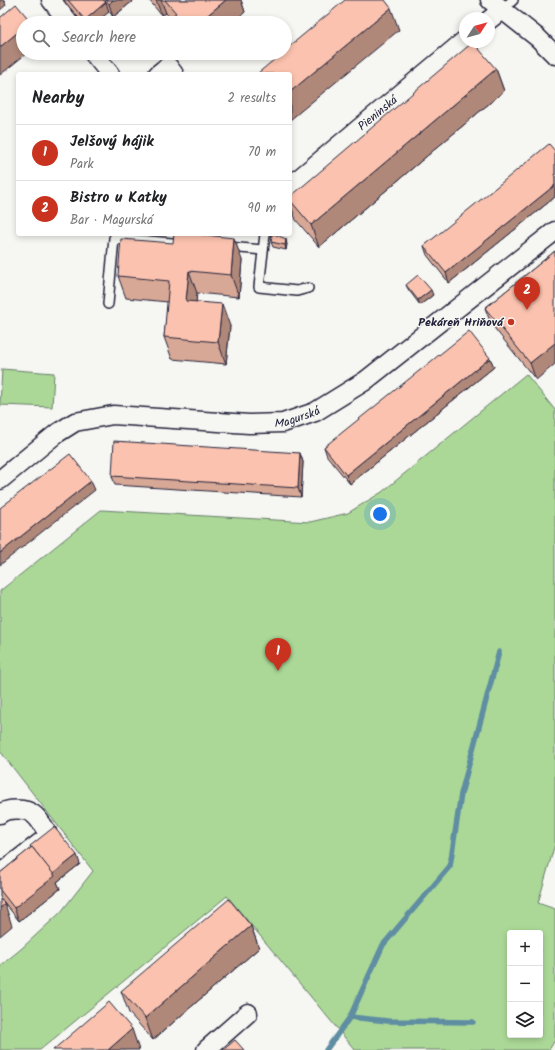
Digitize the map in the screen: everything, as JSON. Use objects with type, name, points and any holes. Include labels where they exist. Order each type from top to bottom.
[{"type":"street","points":[[50,0],[63,16]]},
{"type":"street","points":[[495,12],[502,3],[555,55]]},
{"type":"street","name":"Pieninská","points":[[292,184],[459,45]]},
{"type":"street","points":[[99,60],[108,72]]},
{"type":"street","points":[[160,72],[168,66],[172,72]]},
{"type":"street","name":"Magurská","points":[[0,480],[56,434],[75,422],[113,415],[249,424],[283,423],[315,412],[365,381],[555,231]]},
{"type":"street","points":[[0,814],[18,809],[33,813],[49,830]]},
{"type":"street","points":[[206,1050],[248,1014]]},
{"type":"lane","points":[[265,236],[259,287],[297,291],[308,288]]},
{"type":"lane","points":[[108,304],[114,238],[192,244]]},
{"type":"lane","points":[[216,246],[263,250]]},
{"type":"lane","points":[[0,868],[49,830]]},
{"type":"green space","points":[[2,369],[54,373],[52,407],[0,405]]},
{"type":"green space","points":[[526,374],[555,410],[555,844],[538,903],[555,909],[555,1040],[549,1050],[355,1050],[227,896],[40,1050],[0,1050],[0,966],[61,912],[93,871],[0,751],[0,591],[101,510],[310,522],[348,513],[382,492]]},
{"type":"building","points":[[68,0],[103,0],[106,2],[90,16],[82,16]]},
{"type":"building","points":[[106,0],[113,0],[109,4]]},
{"type":"building","points":[[165,0],[226,0],[207,16],[172,16],[176,13]]},
{"type":"building","points":[[345,0],[385,0],[391,8],[292,90],[292,72],[259,72],[274,60],[292,60],[292,44]]},
{"type":"building","points":[[16,4],[26,16],[16,16],[16,34],[0,47],[0,17]]},
{"type":"building","points":[[466,48],[478,48],[496,69],[311,225],[292,202],[292,195]]},
{"type":"building","points":[[549,144],[555,151],[555,185],[446,273],[424,246]]},
{"type":"building","points":[[174,236],[214,236],[234,238],[231,275],[189,271],[186,301],[222,304],[218,342],[164,337],[169,281],[118,276],[121,239],[173,243]]},
{"type":"building","points":[[272,236],[279,236],[286,239],[285,245],[271,242]]},
{"type":"building","points":[[555,251],[555,343],[530,363],[485,308]]},
{"type":"building","points":[[418,275],[431,290],[418,300],[406,285]]},
{"type":"building","points":[[469,331],[490,358],[346,475],[324,447]]},
{"type":"building","points":[[114,441],[300,453],[298,488],[112,476]]},
{"type":"building","points":[[70,454],[91,481],[0,553],[0,508]]},
{"type":"building","points":[[54,827],[77,855],[53,874],[30,846]]},
{"type":"building","points":[[32,847],[55,876],[14,908],[0,890],[0,873]]},
{"type":"building","points":[[0,899],[5,904],[0,908]]},
{"type":"building","points":[[229,899],[251,926],[145,1018],[121,991]]},
{"type":"building","points":[[109,1002],[132,1029],[108,1050],[53,1050]]},
{"type":"building","points":[[235,1040],[244,1050],[223,1050]]},
{"type":"waterway","points":[[350,1017],[383,945],[450,866],[461,794],[499,652]]},
{"type":"waterway","points":[[326,1050],[350,1017],[388,1021],[473,1022]]},
{"type":"place","name":"Bistro u Katky","points":[[527,310]]},
{"type":"place","name":"Pekáreň Hriňová","points":[[511,322]]},
{"type":"place","name":"Jelšový hájik","points":[[278,671]]}]
